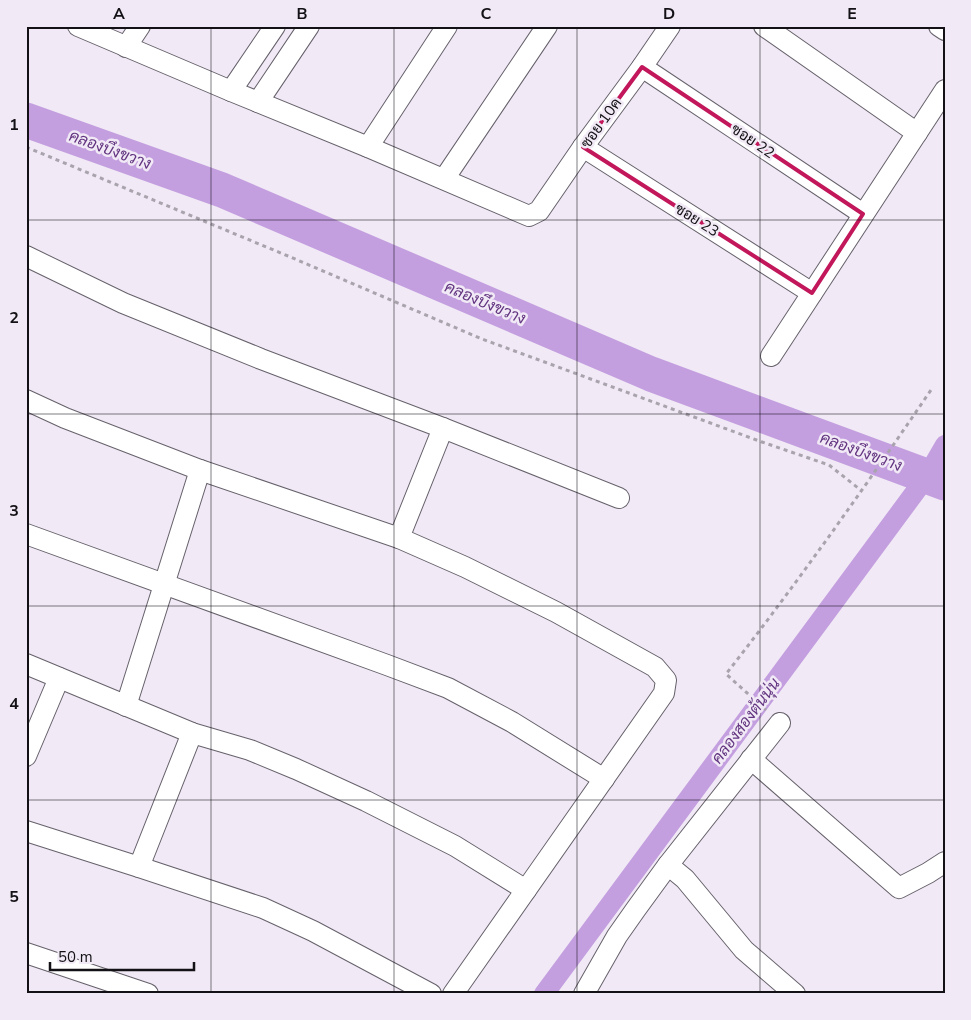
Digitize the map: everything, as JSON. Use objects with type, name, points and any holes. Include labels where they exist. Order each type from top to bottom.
[{"type":"street","points":[[78,26],[444,179],[547,26]]},
{"type":"street","points":[[126,46],[140,26]]},
{"type":"street","points":[[231,91],[276,26]]},
{"type":"street","points":[[258,102],[308,26]]},
{"type":"street","points":[[368,147],[447,26]]},
{"type":"street","name":"ซอย 10ค","points":[[444,179],[528,216],[539,211],[670,26]]},
{"type":"street","points":[[764,26],[917,133]]},
{"type":"street","points":[[939,26],[945,30]]},
{"type":"street","name":"ซอย 22","points":[[642,67],[863,214]]},
{"type":"street","points":[[770,356],[945,90]]},
{"type":"street","name":"ซอย 23","points":[[583,147],[812,293]]},
{"type":"street","points":[[26,256],[123,303],[619,498]]},
{"type":"street","points":[[26,400],[65,418],[200,470],[399,538],[556,612],[655,667],[666,680],[664,692],[454,994]]},
{"type":"street","points":[[399,538],[443,428]]},
{"type":"street","points":[[126,706],[200,470]]},
{"type":"street","points":[[26,534],[165,583],[448,688],[512,722],[604,779]]},
{"type":"street","points":[[26,664],[192,733],[250,750],[296,768],[455,846],[526,890]]},
{"type":"street","points":[[26,756],[59,678]]},
{"type":"street","points":[[584,994],[617,936],[668,865],[780,723]]},
{"type":"street","points":[[140,866],[192,733]]},
{"type":"street","points":[[751,759],[899,888],[928,874],[945,862]]},
{"type":"street","points":[[26,831],[140,866],[263,908],[313,931],[430,994]]},
{"type":"street","points":[[668,865],[685,879],[744,950],[795,994]]},
{"type":"street","points":[[26,953],[148,994]]},
{"type":"path","points":[[26,147],[482,339],[829,465],[862,491]]},
{"type":"path","points":[[780,723],[726,674],[774,612],[862,491],[934,386]]},
{"type":"highlighted area","points":[[642,67],[863,214],[812,293],[583,147]]},
{"type":"waterway","name":"คลองบึงขวาง","points":[[26,120],[222,190],[651,374],[945,483]]},
{"type":"waterway","name":"คลองสองต้นนุ่น","points":[[544,994],[927,476],[945,445]]}]
